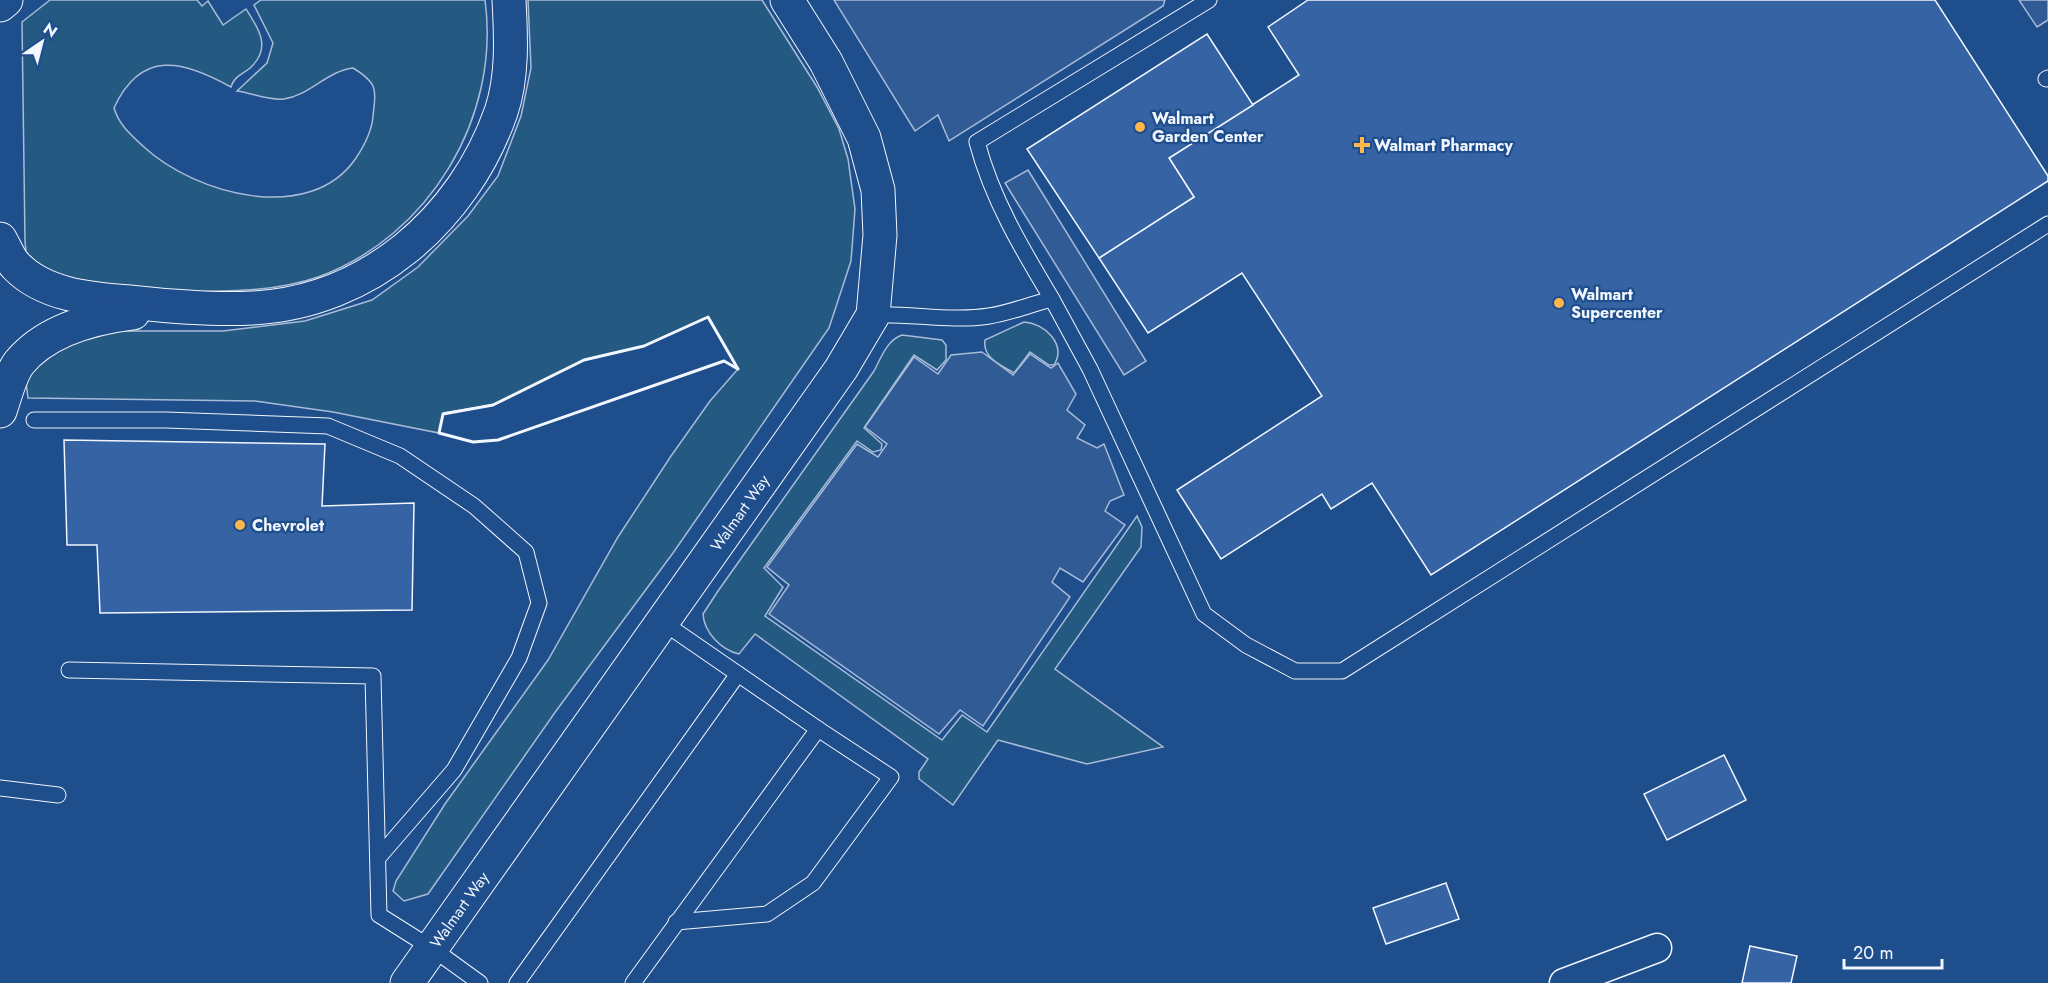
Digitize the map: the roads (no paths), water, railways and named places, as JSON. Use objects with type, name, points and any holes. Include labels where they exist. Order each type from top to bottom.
[{"type":"main road","points":[[0,5],[6,0]]},
{"type":"main road","points":[[0,239],[14,264],[44,285],[85,297],[183,307],[254,308],[304,299],[355,283],[402,254],[444,213],[478,164],[501,111],[511,55],[509,0]]},
{"type":"main road","name":"Walmart Way","points":[[407,983],[664,623],[841,369],[873,315],[880,235],[876,179],[864,138],[826,62],[787,0]]},
{"type":"main road","points":[[0,411],[18,364],[42,342],[91,321],[183,307]]},
{"type":"street","points":[[1564,983],[1657,948]]},
{"type":"lane","points":[[1201,2],[977,142],[984,168],[1000,207],[1090,369],[1204,614],[1246,645],[1295,671],[1342,670],[2048,224]]},
{"type":"lane","points":[[873,315],[898,314],[940,319],[989,316],[1052,299]]},
{"type":"lane","points":[[34,420],[166,420],[328,426],[400,456],[474,506],[526,552],[539,603],[519,658],[454,770],[378,858]]},
{"type":"lane","points":[[664,623],[891,777],[813,883],[767,914],[676,922]]},
{"type":"lane","points":[[69,670],[373,676],[379,915],[433,949],[480,983]]},
{"type":"lane","points":[[517,983],[738,674]]},
{"type":"lane","points":[[633,983],[818,729]]},
{"type":"lane","points":[[0,788],[58,795]]},
{"type":"place","name":"Walmart Garden Center","points":[[1140,127]]},
{"type":"place","name":"Walmart Pharmacy","points":[[1362,145]]},
{"type":"place","name":"Walmart Supercenter","points":[[1559,303]]},
{"type":"place","name":"Chevrolet","points":[[240,525]]}]
